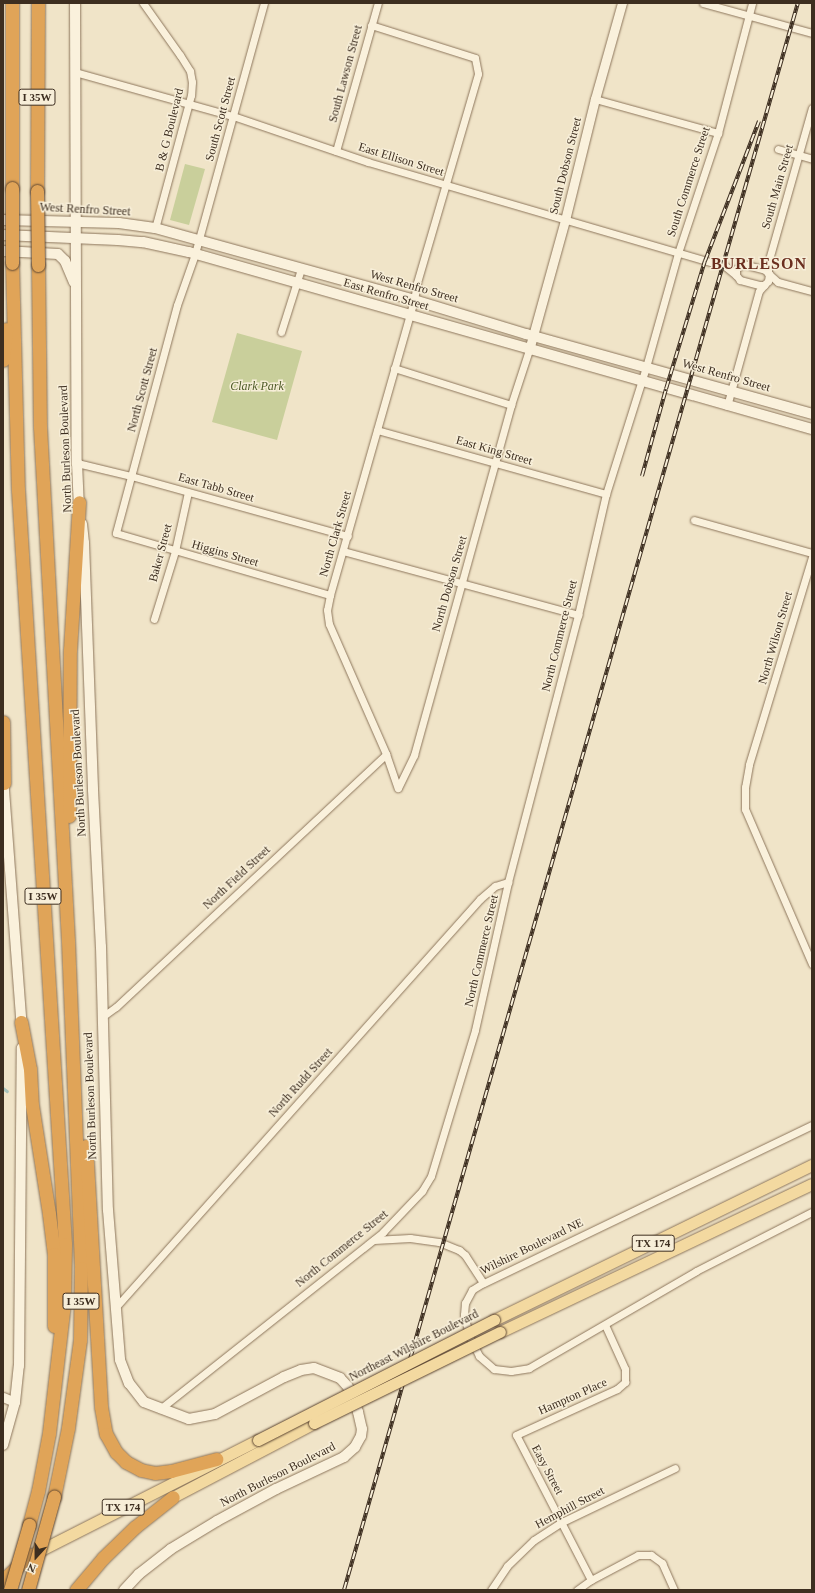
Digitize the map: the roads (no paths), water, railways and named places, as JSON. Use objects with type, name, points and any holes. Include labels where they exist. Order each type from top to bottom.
[{"type":"highway","name":"I 35W","points":[[10,1590],[38,1492],[52,1410],[64,1303],[64,1244],[18,490],[12,263],[12,3]]},
{"type":"highway","name":"I 35W","points":[[28,1590],[54,1497],[68,1428],[80,1340],[81,1268],[76,1104],[40,427],[37,191],[38,3]]},
{"type":"highway","points":[[3,360],[12,263]]},
{"type":"highway","points":[[68,941],[73,928],[69,818],[70,650],[79,502]]},
{"type":"highway","points":[[3,722],[3,780]]},
{"type":"highway","points":[[22,1022],[30,1069],[32,1105],[54,1254],[55,1291],[52,1410]]},
{"type":"highway","points":[[76,1104],[83,1121],[86,1144],[101,1407],[106,1434],[116,1452],[126,1462],[141,1470],[155,1473],[171,1471],[216,1459]]},
{"type":"highway","points":[[76,1590],[103,1558],[136,1526],[173,1497]]},
{"type":"highway","points":[[3,1580],[30,1555]]},
{"type":"main road","name":"North Burleson Boulevard","points":[[75,3],[77,463],[79,502],[84,543],[108,1210],[120,1360],[129,1383],[144,1402],[189,1419],[215,1414],[284,1377],[301,1370],[314,1368],[340,1378],[348,1388],[361,1420],[361,1436],[355,1447],[344,1456],[276,1488],[171,1549],[139,1574],[124,1590]]},
{"type":"main road","name":"West Renfro Street","points":[[3,220],[119,223],[155,228],[414,300],[534,336],[812,414]]},
{"type":"main road","points":[[3,235],[76,238]]},
{"type":"main road","name":"East Renfro Street","points":[[76,238],[143,242],[195,254],[727,406]]},
{"type":"main road","points":[[3,251],[58,254],[65,261],[76,287]]},
{"type":"main road","points":[[727,406],[812,429]]},
{"type":"main road","points":[[3,780],[22,1022],[19,1366],[14,1402],[3,1445]]},
{"type":"main road","name":"Northeast Wilshire Boulevard","points":[[3,1572],[30,1555],[216,1459],[258,1440],[494,1320],[812,1165]]},
{"type":"main road","name":"Northeast Wilshire Boulevard","points":[[173,1497],[314,1423],[500,1332],[812,1184]]},
{"type":"street","name":"B & G Boulevard","points":[[142,3],[190,71],[192,89],[155,228]]},
{"type":"street","name":"South Scott Street","points":[[195,254],[264,3]]},
{"type":"street","name":"South Lawson Street","points":[[336,151],[378,3]]},
{"type":"street","name":"South Dobson Street","points":[[529,350],[565,220],[595,99],[622,3]]},
{"type":"street","points":[[703,3],[812,33]]},
{"type":"street","name":"South Commerce Street","points":[[640,381],[646,367],[678,253],[718,133],[752,3]]},
{"type":"street","name":"North Clark Street","points":[[371,25],[475,58],[478,74],[417,283],[414,300],[327,610],[329,624],[386,754]]},
{"type":"street","name":"East Ellison Street","points":[[75,72],[233,116],[336,151],[445,185],[723,266],[742,281],[759,285],[778,282]]},
{"type":"street","points":[[595,99],[718,133]]},
{"type":"street","name":"South Main Street","points":[[768,273],[768,263],[812,108]]},
{"type":"street","points":[[778,149],[812,159]]},
{"type":"street","name":"North Scott Street","points":[[116,533],[177,305],[195,254]]},
{"type":"street","name":"East Ellison Street","points":[[723,266],[746,264],[762,269],[778,282]]},
{"type":"street","points":[[736,275],[736,269],[740,265]]},
{"type":"street","points":[[281,332],[301,269]]},
{"type":"street","points":[[727,406],[759,292],[769,279],[768,273]]},
{"type":"street","points":[[778,282],[812,291]]},
{"type":"street","name":"North Dobson Street","points":[[386,754],[398,788],[414,755],[511,405],[529,350]]},
{"type":"street","points":[[394,368],[511,405]]},
{"type":"street","name":"North Commerce Street","points":[[160,1409],[372,1240],[411,1204],[422,1191],[431,1176],[475,1030],[508,882],[578,615],[606,494],[640,381]]},
{"type":"street","name":"East King Street","points":[[377,430],[606,494]]},
{"type":"street","name":"East Tabb Street","points":[[77,463],[131,476],[348,536]]},
{"type":"street","name":"Baker Street","points":[[154,619],[175,551],[188,492]]},
{"type":"street","points":[[694,520],[812,554]]},
{"type":"street","name":"Higgins Street","points":[[116,533],[330,595]]},
{"type":"street","points":[[343,551],[578,615]]},
{"type":"street","name":"North Wilson Street","points":[[812,557],[749,766],[745,787],[745,808],[812,964]]},
{"type":"street","name":"North Field Street","points":[[102,1017],[116,1007],[386,754]]},
{"type":"street","name":"North Rudd Street","points":[[116,1308],[480,899],[495,886],[508,882]]},
{"type":"street","name":"Wilshire Boulevard NE","points":[[812,1125],[483,1283],[472,1290],[465,1303],[464,1315],[470,1338],[479,1356],[494,1368],[511,1371],[529,1368],[696,1271],[812,1212]]},
{"type":"street","points":[[372,1240],[410,1238],[442,1244],[458,1250],[465,1255],[483,1283]]},
{"type":"street","name":"Hampton Place","points":[[516,1434],[617,1389],[625,1382],[626,1369],[605,1325]]},
{"type":"street","points":[[3,1397],[14,1402]]},
{"type":"street","name":"Easy Street","points":[[516,1434],[591,1580]]},
{"type":"street","name":"Hemphill Street","points":[[491,1590],[507,1566],[534,1540],[562,1522],[676,1468]]},
{"type":"street","points":[[578,1590],[591,1580],[638,1555],[651,1555],[662,1563],[674,1590]]},
{"type":"waterway","points":[[3,1088],[7,1091]]},
{"type":"railway","points":[[344,1590],[798,3]]},
{"type":"railway","points":[[642,476],[666,389],[705,261],[759,121]]},
{"type":"district","name":"BURLESON","points":[[759,264]]},
{"type":"park label","name":"Clark Park","points":[[257,387]]}]
